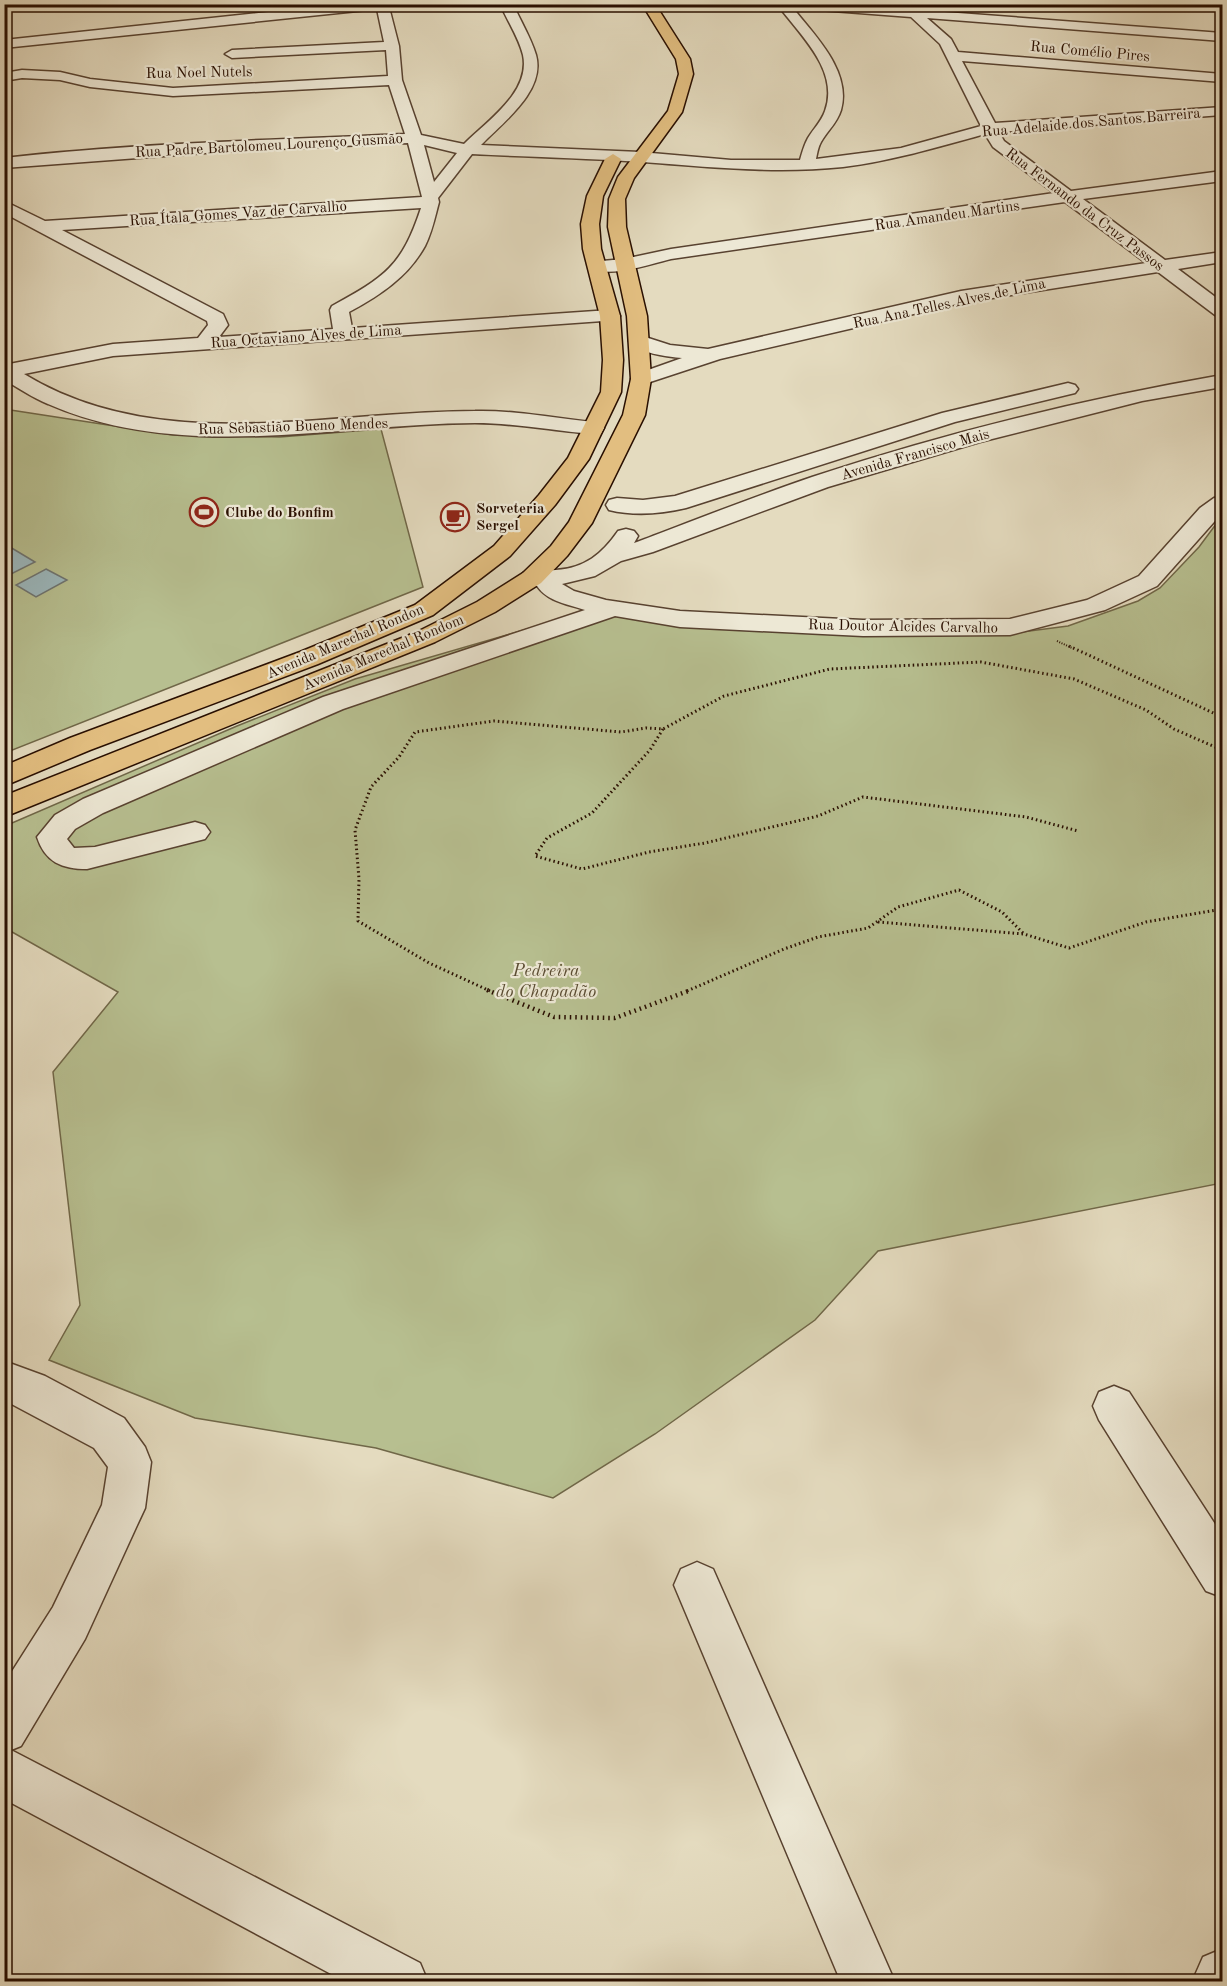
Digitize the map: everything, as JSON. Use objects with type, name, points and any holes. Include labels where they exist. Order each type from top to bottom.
[{"type":"main road","name":"Avenida Marechal Rondon","points":[[4,777],[80,744],[309,658],[424,610],[502,551],[548,500],[578,459],[611,393],[613,360],[610,316],[592,249],[591,212],[602,179],[615,156],[633,138],[662,95],[663,61],[629,4]]},
{"type":"main road","name":"Avenida Marechal Rondom","points":[[4,807],[426,638],[539,578],[580,523],[634,415],[641,379],[637,316],[616,227],[617,199],[626,177],[675,112],[686,74],[683,59],[648,4]]},
{"type":"main road","points":[[548,500],[570,496],[593,497]]},
{"type":"main road","points":[[502,551],[506,562],[514,570],[539,578]]},
{"type":"street","points":[[210,21],[270,4]]},
{"type":"street","points":[[205,342],[218,325],[233,320],[285,321],[324,314],[387,280],[406,262],[417,245],[431,200],[468,149],[518,98],[529,81],[530,56],[506,4]]},
{"type":"street","points":[[783,4],[820,49],[828,63],[837,91],[827,125],[814,140],[806,165]]},
{"type":"street","points":[[793,4],[909,9],[1222,37]]},
{"type":"street","points":[[4,44],[210,21],[384,5],[392,46],[395,80],[431,200]]},
{"type":"street","name":"Rua Fernando da Cruz Passos","points":[[909,9],[946,42],[955,56],[962,78],[998,144],[1222,311]]},
{"type":"street","points":[[186,12],[210,21],[227,44],[245,88]]},
{"type":"street","points":[[1140,30],[1143,13]]},
{"type":"street","points":[[227,44],[392,46]]},
{"type":"street","name":"Rua Comélio Pires","points":[[955,56],[1222,78]]},
{"type":"street","name":"Rua Noel Nutels","points":[[4,77],[33,74],[60,76],[90,83],[173,92],[395,80]]},
{"type":"street","name":"Rua Adelaide dos Santos Barreira","points":[[640,157],[731,165],[806,165],[844,162],[902,152],[989,128],[1222,111]]},
{"type":"street","name":"Rua Padre Bartolomeu Lourenço Gusmão","points":[[4,164],[39,159],[232,146],[414,138],[447,147],[468,149],[640,157]]},
{"type":"street","name":"Rua Amandeu Martins","points":[[597,266],[622,256],[671,254],[1222,176]]},
{"type":"street","name":"Rua Ítala Gomes Vaz de Carvalho","points":[[45,226],[431,200]]},
{"type":"street","points":[[4,206],[233,320]]},
{"type":"street","name":"Rua Ana Telles Alves de Lima","points":[[641,379],[714,354],[961,297],[1222,257]]},
{"type":"street","points":[[324,314],[343,333]]},
{"type":"street","name":"Rua Octaviano Alves de Lima","points":[[5,371],[113,350],[610,316]]},
{"type":"street","name":"Rua Ana Telles Alves de Lima","points":[[639,341],[686,354],[714,354]]},
{"type":"street","points":[[1174,368],[1212,383],[1222,400]]},
{"type":"street","name":"Rua Sebastião Bueno Mendes","points":[[5,371],[58,402],[137,423],[200,430],[316,428],[476,417],[593,428]]},
{"type":"street","name":"Avenida Francisco Mais","points":[[539,578],[571,575],[611,558],[820,482],[972,437],[1142,395],[1212,383]]},
{"type":"street","name":"Avenida Francisco Mais","points":[[593,497],[617,505],[643,507],[678,503],[949,417],[1087,385]]},
{"type":"street","name":"Rua Doutor Alcides Carvalho","points":[[539,578],[565,596],[612,609],[680,619],[863,628],[1022,625],[1096,605],[1148,581],[1208,513],[1222,503]]},
{"type":"street","points":[[611,558],[626,539],[628,528],[626,515],[617,505]]},
{"type":"street","name":"Rua Doutor Alcides Carvalho","points":[[611,558],[605,570],[607,584],[614,598],[650,615]]},
{"type":"street","points":[[195,832],[95,858],[78,859],[64,856],[55,850],[52,837],[65,822],[93,806],[333,703],[612,609]]},
{"type":"street","points":[[4,1380],[30,1390],[109,1433],[130,1462],[123,1508],[74,1612],[4,1729]]},
{"type":"street","points":[[1114,1406],[1222,1575]]},
{"type":"street","points":[[698,1585],[868,1982]]},
{"type":"street","points":[[4,1773],[401,1982]]},
{"type":"street","points":[[1219,1982],[1222,1976]]},
{"type":"path","points":[[1022,625],[1222,717]]},
{"type":"path","points":[[1078,831],[1026,816],[863,796],[818,816],[705,843],[649,852],[582,868],[535,856],[547,838],[592,813],[650,750],[663,729],[724,696],[830,669],[981,662],[1074,680],[1146,710],[1174,729],[1222,750]]},
{"type":"path","points":[[663,729],[646,728],[621,732],[494,722],[415,732],[399,757],[371,787],[355,830],[359,879],[358,921],[429,963],[502,997],[554,1017],[615,1018],[705,985],[784,949],[818,937],[868,928],[898,907],[959,890],[1002,912],[1024,934]]},
{"type":"path","points":[[877,922],[1024,934],[1069,948],[1146,922],[1222,909]]},
{"type":"green space","name":"Clube do Bonfim","points":[[4,409],[173,435],[280,437],[381,429],[423,587],[5,753]]},
{"type":"green space","name":"Pedreira do Chapadão","points":[[1222,516],[1222,1183],[878,1251],[815,1320],[655,1434],[553,1498],[376,1448],[195,1418],[49,1360],[80,1305],[53,1072],[118,992],[5,928],[5,826],[237,726],[355,679],[555,621],[586,609],[1006,634],[1068,626],[1138,601],[1160,588],[1199,547]]},
{"type":"water","points":[[10,547],[35,562],[5,577],[5,549]]},
{"type":"water","points":[[46,569],[67,580],[36,597],[16,585]]},
{"type":"place","name":"Clube do Bonfim","points":[[204,512]]},
{"type":"place","name":"Sorveteria Sergel","points":[[455,517]]}]
